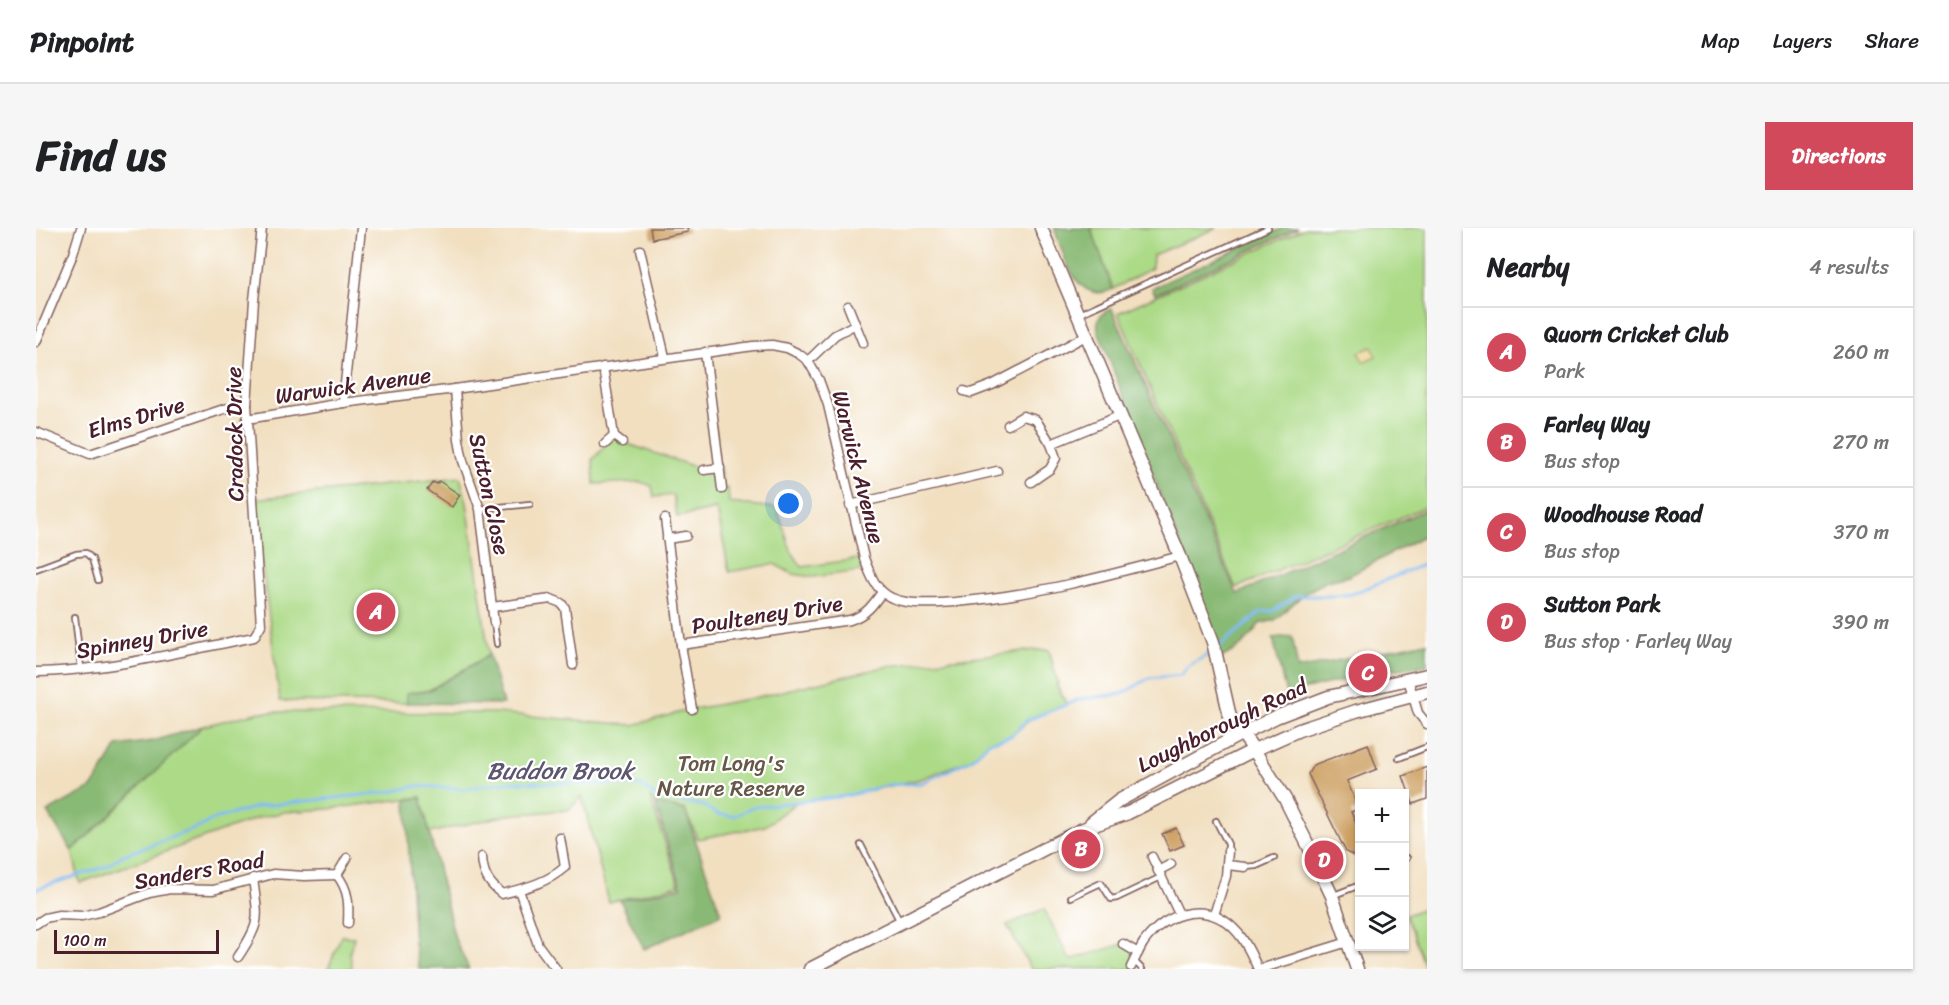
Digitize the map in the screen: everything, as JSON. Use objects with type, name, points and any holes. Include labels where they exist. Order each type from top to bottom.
[{"type":"street","points":[[36,342],[73,254],[81,228]]},
{"type":"street","name":"Cradock Drive","points":[[254,637],[261,625],[247,405],[254,300],[262,228]]},
{"type":"street","points":[[343,403],[361,228]]},
{"type":"street","points":[[1041,228],[1180,556],[1213,642],[1230,717],[1285,799],[1332,896],[1357,969]]},
{"type":"street","points":[[640,250],[665,357]]},
{"type":"street","points":[[848,306],[863,343]]},
{"type":"street","points":[[808,361],[835,335],[854,325]]},
{"type":"street","points":[[964,391],[971,393],[992,385],[1086,336]]},
{"type":"street","name":"Warwick Avenue","points":[[247,419],[343,403],[753,345],[787,348],[808,361],[819,380],[828,405],[864,558],[873,582],[882,592]]},
{"type":"street","points":[[705,352],[722,489]]},
{"type":"street","points":[[603,367],[614,436],[622,442]]},
{"type":"street","name":"Sutton Close","points":[[455,388],[463,461],[480,509],[494,623]]},
{"type":"street","name":"Elms Drive","points":[[36,432],[90,453],[224,409],[247,405]]},
{"type":"street","points":[[1008,424],[1023,416],[1036,420],[1051,444],[1056,458],[1050,469],[1031,482]]},
{"type":"street","points":[[1051,444],[1119,416]]},
{"type":"street","points":[[605,444],[614,436]]},
{"type":"street","points":[[704,470],[720,468]]},
{"type":"street","points":[[850,505],[997,471]]},
{"type":"street","name":"Poulteney Drive","points":[[664,519],[692,709]]},
{"type":"street","points":[[667,538],[686,536]]},
{"type":"street","points":[[882,592],[904,602],[938,603],[988,599],[1062,586],[1180,556]]},
{"type":"street","name":"Poulteney Drive","points":[[681,645],[850,620],[867,612],[882,592]]},
{"type":"street","points":[[492,607],[551,599],[561,603],[565,608],[573,665]]},
{"type":"street","name":"Spinney Drive","points":[[36,672],[82,669],[254,637]]},
{"type":"street","name":"Loughborough Road","points":[[1083,829],[1120,800],[1275,717],[1328,697],[1427,675]]},
{"type":"street","points":[[1408,679],[1418,713],[1427,724]]},
{"type":"street","name":"Loughborough Road","points":[[810,969],[1083,829],[1128,813],[1254,750],[1299,730],[1356,711],[1427,692]]},
{"type":"street","points":[[482,857],[483,872],[492,886],[502,894],[519,890],[537,885],[565,867],[560,838]]},
{"type":"street","points":[[1214,915],[1226,876],[1228,851]]},
{"type":"street","points":[[1152,857],[1179,914]]},
{"type":"street","points":[[347,858],[337,875],[345,885],[349,904],[348,923]]},
{"type":"street","points":[[1160,874],[1171,864]]},
{"type":"street","points":[[1227,865],[1245,867]]},
{"type":"street","name":"Sanders Road","points":[[36,924],[45,918],[59,915],[82,916],[99,912],[149,892],[170,889],[213,890],[273,874],[337,875]]},
{"type":"street","points":[[237,957],[253,934],[258,919],[253,878]]},
{"type":"street","points":[[519,890],[538,945],[556,969]]},
{"type":"street","points":[[1123,944],[1134,960],[1144,942],[1160,925],[1179,914],[1198,912],[1214,915],[1238,932],[1259,969],[1348,942]]},
{"type":"lane","points":[[1077,315],[1268,228]]},
{"type":"lane","points":[[480,509],[530,504]]},
{"type":"lane","points":[[36,569],[76,554],[86,553],[92,559],[99,580]]},
{"type":"lane","points":[[75,617],[82,669]]},
{"type":"lane","points":[[494,623],[497,644]]},
{"type":"lane","points":[[1399,758],[1427,747]]},
{"type":"lane","points":[[1216,821],[1228,844],[1228,851]]},
{"type":"lane","points":[[861,845],[901,922]]},
{"type":"lane","points":[[1245,867],[1256,866],[1274,858]]},
{"type":"lane","points":[[1071,897],[1101,883],[1111,899],[1117,898],[1160,874]]},
{"type":"lane","points":[[1332,896],[1355,887]]},
{"type":"lane","points":[[1134,960],[1142,969]]},
{"type":"green space","points":[[1054,228],[1091,228],[1113,289],[1100,293],[1089,291],[1080,284],[1067,263]]},
{"type":"green space","points":[[1091,228],[1217,228],[1153,255],[1152,268],[1113,289]]},
{"type":"green space","points":[[1283,228],[1298,228],[1155,294],[1152,288]]},
{"type":"green space","points":[[1305,228],[1427,228],[1427,506],[1236,588],[1118,313]]},
{"type":"green space","points":[[1112,309],[1237,594],[1427,509],[1427,534],[1349,576],[1327,581],[1305,593],[1275,620],[1259,624],[1242,644],[1220,658],[1217,643],[1098,330],[1100,316]]},
{"type":"green space","points":[[614,436],[622,442],[704,470],[720,468],[723,489],[728,488],[729,503],[777,508],[791,551],[802,567],[864,558],[869,570],[812,577],[793,574],[774,564],[729,572],[717,509],[677,517],[673,495],[654,497],[652,486],[641,482],[594,484],[593,459]]},
{"type":"green space","points":[[460,477],[467,503],[489,655],[407,703],[280,701],[264,579],[255,531],[254,499]]},
{"type":"green space","points":[[1292,636],[1298,669],[1427,642],[1427,665],[1375,672],[1286,694],[1273,638]]},
{"type":"green space","name":"Tom Long's Nature Reserve","points":[[1049,650],[1058,683],[1056,684],[1067,704],[1032,718],[1011,736],[989,742],[972,759],[921,779],[841,797],[797,802],[765,826],[698,839],[685,810],[655,803],[650,797],[679,885],[609,902],[582,797],[568,810],[507,815],[429,833],[420,797],[285,812],[258,818],[80,883],[72,851],[203,726],[260,712],[497,713],[633,725],[689,710],[753,698],[889,666]]},
{"type":"green space","points":[[489,655],[503,704],[407,703],[406,693],[430,690]]},
{"type":"green space","points":[[203,726],[72,851],[47,812],[93,787],[117,746],[153,741]]},
{"type":"green space","points":[[421,797],[455,939],[469,969],[419,969],[414,944],[406,800]]},
{"type":"green space","points":[[655,803],[685,810],[721,914],[644,949],[620,900],[681,887]]},
{"type":"green space","points":[[1427,907],[1427,969],[1409,923],[1409,914]]},
{"type":"green space","points":[[1044,909],[1070,960],[1123,944],[1138,953],[1134,969],[1031,969],[1007,925]]},
{"type":"green space","points":[[341,936],[354,937],[350,952],[352,969],[328,969]]},
{"type":"sand","points":[[1372,347],[1376,356],[1363,362],[1359,352]]},
{"type":"building","points":[[650,228],[688,228],[688,232],[652,239]]},
{"type":"building","points":[[439,481],[460,495],[452,507],[427,490],[433,482],[437,484]]},
{"type":"building","points":[[1368,744],[1377,769],[1347,781],[1355,800],[1355,810],[1351,812],[1355,821],[1355,857],[1346,852],[1308,774],[1313,765]]},
{"type":"building","points":[[1427,767],[1427,799],[1413,804],[1403,776]]},
{"type":"building","points":[[1176,828],[1184,845],[1170,851],[1162,834]]},
{"type":"waterway","name":"Buddon Brook","points":[[1219,647],[1261,612],[1273,611],[1296,596],[1352,594],[1427,563]]},
{"type":"waterway","name":"Buddon Brook","points":[[36,889],[107,866],[121,856],[200,827],[214,819],[261,806],[390,792],[417,786],[463,789],[505,782],[640,785],[656,797],[704,806],[717,814],[734,816],[753,807],[846,796],[888,785],[922,783],[972,759],[989,742],[1011,736],[1027,720],[1081,699],[1122,694],[1149,678],[1181,675],[1188,666],[1211,653]]},
{"type":"place","name":"Quorn Cricket Club","points":[[376,612]]},
{"type":"place","name":"Woodhouse Road","points":[[1368,673]]},
{"type":"place","name":"Farley Way","points":[[1081,849]]},
{"type":"place","name":"Sutton Park","points":[[1324,860]]}]
